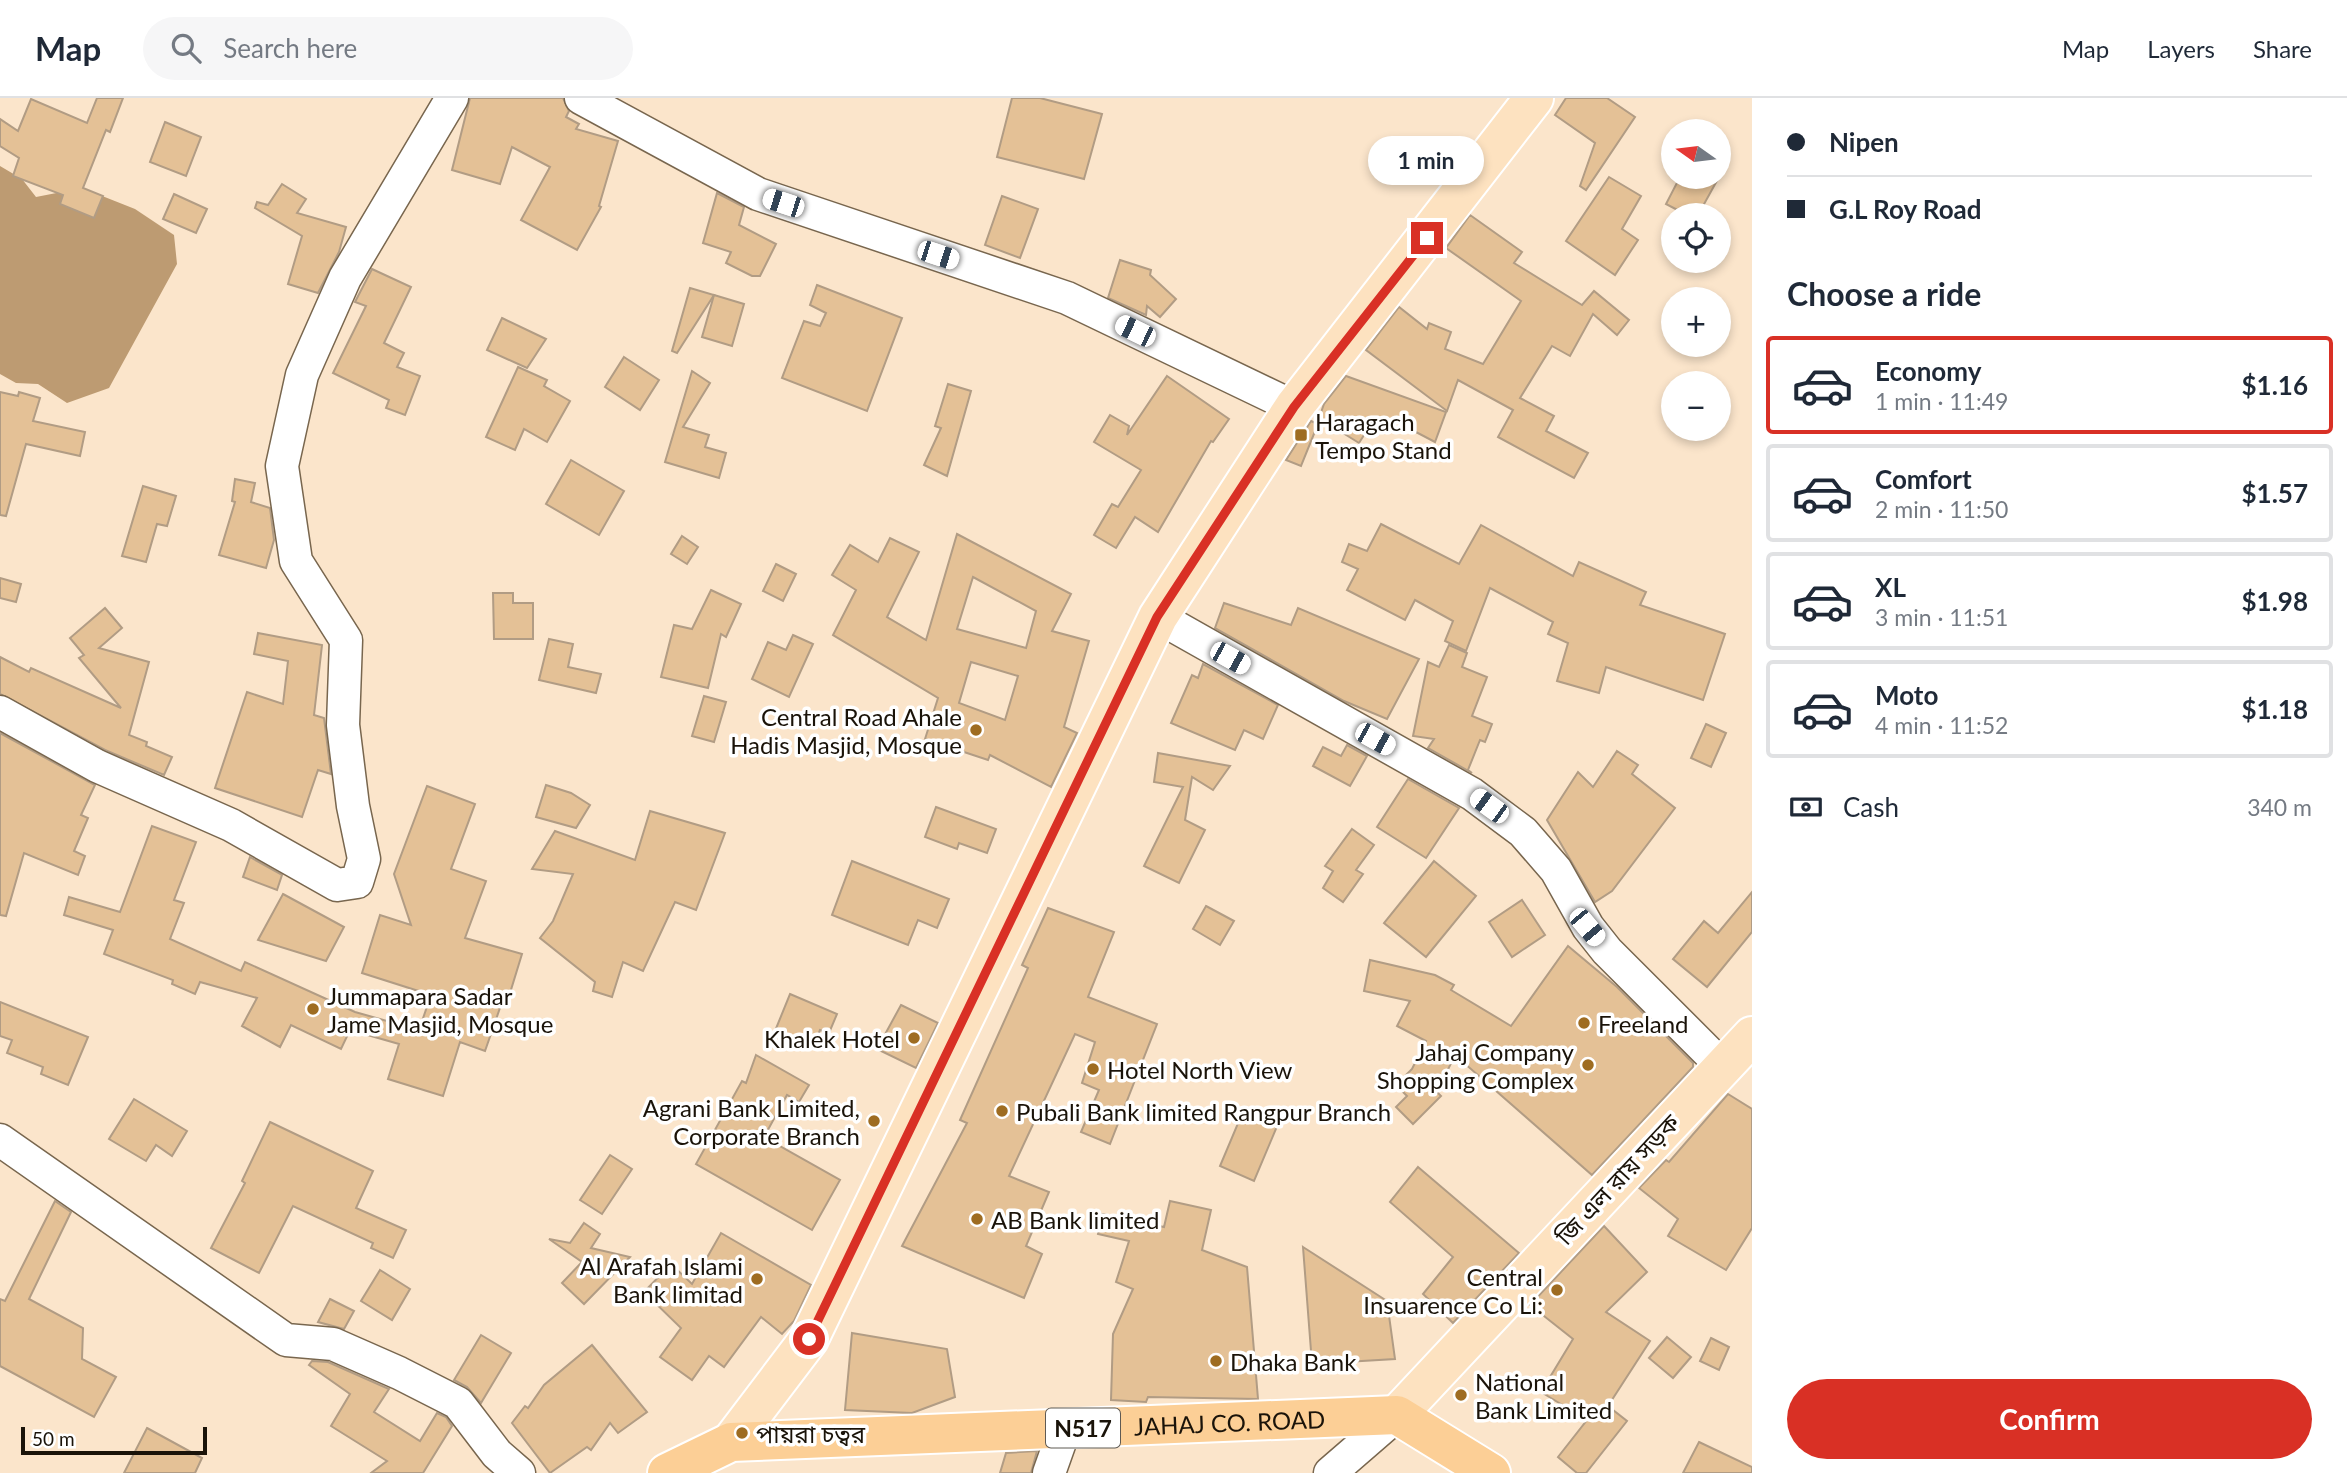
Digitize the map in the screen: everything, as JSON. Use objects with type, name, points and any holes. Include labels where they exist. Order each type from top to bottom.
[{"type":"highway","name":"JAHAJ CO. ROAD","points":[[667,1473],[731,1442],[1396,1415]]},
{"type":"highway","points":[[1396,1415],[1491,1473]]},
{"type":"main road","points":[[731,1442],[809,1339],[1157,617],[1294,407],[1534,98]]},
{"type":"main road","name":"জি এল রায় সড়ক","points":[[1396,1415],[1752,1036]]},
{"type":"street","points":[[0,712],[97,766],[231,825],[337,885],[357,882],[364,859],[343,725],[346,640],[296,561],[282,467],[302,375],[345,278],[452,98]]},
{"type":"street","points":[[581,98],[758,194],[1067,298],[1294,407]]},
{"type":"street","points":[[1157,617],[1472,794],[1523,832],[1556,870],[1587,927],[1607,951],[1723,1067]]},
{"type":"street","points":[[0,1140],[286,1340],[333,1344],[400,1373],[458,1404],[497,1454],[519,1473]]},
{"type":"street","points":[[1330,1473],[1396,1415]]},
{"type":"street","points":[[1049,1473],[1065,1428]]},
{"type":"shaded area","points":[[0,166],[22,179],[36,197],[82,188],[135,209],[174,235],[177,264],[109,388],[67,403],[38,384],[16,383],[0,374]]},
{"type":"building","points":[[97,98],[123,98],[110,132],[106,130],[83,188],[103,196],[94,218],[60,204],[63,195],[13,176],[19,158],[0,146],[0,119],[18,131],[31,99],[87,123]]},
{"type":"building","points":[[470,98],[563,98],[569,111],[566,117],[579,124],[576,129],[618,141],[599,206],[601,207],[577,250],[521,220],[550,167],[512,147],[500,184],[452,170]]},
{"type":"building","points":[[1012,98],[1040,98],[1102,114],[1084,179],[997,157]]},
{"type":"building","points":[[1566,98],[1607,98],[1635,117],[1586,190],[1580,186],[1595,143],[1555,115]]},
{"type":"building","points":[[165,122],[201,137],[186,176],[150,162]]},
{"type":"building","points":[[1609,177],[1641,196],[1622,229],[1638,240],[1615,275],[1566,241]]},
{"type":"building","points":[[282,184],[306,199],[297,213],[346,227],[339,252],[318,293],[288,284],[302,236],[255,208],[257,202],[268,205]]},
{"type":"building","points":[[1674,189],[1712,189],[1705,203],[1667,203]]},
{"type":"building","points":[[717,193],[744,207],[739,225],[776,244],[760,276],[752,276],[726,263],[731,252],[703,243]]},
{"type":"building","points":[[174,194],[207,209],[196,233],[163,219]]},
{"type":"building","points":[[1002,196],[1038,209],[1020,258],[985,245]]},
{"type":"building","points":[[1470,215],[1522,252],[1514,263],[1582,305],[1594,291],[1629,320],[1617,335],[1593,314],[1570,356],[1552,346],[1520,398],[1554,416],[1546,431],[1588,453],[1574,478],[1498,437],[1513,410],[1458,380],[1447,411],[1366,350],[1399,307],[1427,329],[1429,323],[1451,332],[1445,349],[1483,364],[1521,301],[1446,248]]},
{"type":"building","points":[[1120,260],[1151,270],[1150,275],[1176,299],[1160,317],[1147,306],[1146,315],[1108,298]]},
{"type":"building","points":[[372,269],[411,287],[384,343],[404,353],[397,367],[420,376],[405,415],[386,408],[389,400],[333,373],[366,306],[355,302]]},
{"type":"building","points":[[817,285],[902,318],[867,411],[782,378],[804,321],[820,326],[826,313],[810,305]]},
{"type":"building","points":[[690,288],[714,295],[677,353],[672,351]]},
{"type":"building","points":[[714,295],[744,304],[732,346],[702,337]]},
{"type":"building","points":[[502,318],[546,339],[527,368],[487,350]]},
{"type":"building","points":[[624,357],[659,380],[640,410],[605,387]]},
{"type":"building","points":[[518,367],[547,380],[544,386],[570,401],[547,442],[524,429],[515,450],[486,437]]},
{"type":"building","points":[[692,371],[710,383],[683,427],[709,435],[705,447],[726,453],[719,478],[665,462]]},
{"type":"building","points":[[1167,376],[1229,419],[1213,442],[1211,441],[1158,532],[1135,517],[1116,548],[1094,535],[1112,504],[1118,507],[1141,470],[1094,442],[1110,415],[1129,426],[1127,435]]},
{"type":"building","points":[[1346,376],[1446,412],[1435,442],[1393,420],[1390,427],[1373,421],[1359,443],[1319,418],[1324,404]]},
{"type":"building","points":[[948,384],[971,391],[947,476],[924,465],[941,428],[935,426]]},
{"type":"building","points":[[0,392],[18,396],[19,392],[40,398],[33,421],[85,432],[80,456],[26,444],[6,516],[0,515]]},
{"type":"building","points":[[1311,421],[1318,424],[1301,466],[1286,460]]},
{"type":"building","points":[[571,460],[624,491],[599,535],[546,504]]},
{"type":"building","points":[[235,479],[255,483],[251,502],[270,508],[274,540],[266,568],[219,555],[235,502],[232,501]]},
{"type":"building","points":[[143,486],[176,496],[167,526],[157,524],[146,562],[122,556]]},
{"type":"building","points":[[1381,524],[1459,564],[1481,525],[1573,576],[1579,562],[1646,592],[1640,605],[1725,634],[1703,700],[1606,667],[1599,693],[1557,681],[1568,643],[1548,634],[1553,622],[1490,588],[1466,651],[1445,641],[1453,621],[1415,600],[1405,620],[1347,590],[1358,569],[1342,562],[1349,544],[1367,551]]},
{"type":"building","points":[[957,534],[1071,594],[1052,631],[1089,641],[1064,727],[1077,733],[1051,787],[990,755],[988,760],[925,739],[938,698],[833,635],[856,590],[832,575],[850,545],[878,562],[890,538],[919,552],[887,617],[926,640]],"holes":[[[973,577],[1036,611],[1026,648],[957,629]],[[971,662],[1018,676],[1005,720],[959,703]]]},
{"type":"building","points":[[682,536],[698,547],[687,564],[671,554]]},
{"type":"building","points":[[776,564],[796,574],[783,601],[763,591]]},
{"type":"building","points":[[0,578],[21,584],[16,602],[0,598]]},
{"type":"building","points":[[711,590],[741,604],[726,637],[721,634],[708,688],[661,677],[674,625],[692,629]]},
{"type":"building","points":[[493,593],[513,593],[513,603],[533,603],[533,639],[494,639]]},
{"type":"building","points":[[1224,603],[1291,625],[1298,608],[1419,659],[1387,719],[1344,701],[1215,628]]},
{"type":"building","points":[[105,608],[122,628],[99,648],[149,662],[129,735],[172,757],[164,775],[105,750],[0,694],[0,657],[29,672],[31,668],[121,708],[79,658],[84,655],[70,638]]},
{"type":"building","points":[[258,633],[322,645],[314,715],[324,718],[331,774],[318,770],[302,817],[215,788],[247,692],[283,704],[288,661],[254,654]]},
{"type":"building","points":[[793,635],[813,644],[789,697],[752,679],[768,642],[786,650]]},
{"type":"building","points":[[549,639],[573,644],[568,667],[601,674],[596,693],[539,680]]},
{"type":"building","points":[[1449,645],[1467,653],[1462,667],[1487,677],[1472,716],[1492,724],[1485,742],[1480,740],[1468,770],[1472,773],[1428,748],[1434,739],[1413,736],[1428,662],[1439,667]]},
{"type":"building","points":[[1203,664],[1278,705],[1263,739],[1244,730],[1235,750],[1171,723],[1192,675],[1198,678]]},
{"type":"building","points":[[704,696],[726,702],[714,742],[692,736]]},
{"type":"building","points":[[1706,724],[1726,733],[1711,767],[1691,758]]},
{"type":"building","points":[[0,733],[95,785],[81,815],[88,818],[74,851],[85,856],[78,875],[24,853],[6,916],[0,915]]},
{"type":"building","points":[[1347,745],[1367,756],[1350,786],[1313,766],[1323,747],[1341,756]]},
{"type":"building","points":[[1617,751],[1638,765],[1632,774],[1675,808],[1612,891],[1595,902],[1547,820],[1578,772],[1593,787]]},
{"type":"building","points":[[1158,753],[1230,766],[1213,790],[1192,777],[1185,820],[1205,830],[1179,883],[1144,866],[1183,787],[1154,782]]},
{"type":"building","points":[[1408,779],[1459,808],[1426,858],[1377,827]]},
{"type":"building","points":[[546,785],[571,793],[590,805],[576,828],[536,817]]},
{"type":"building","points":[[427,786],[475,804],[451,869],[486,881],[465,938],[522,954],[506,1006],[501,1005],[485,1051],[460,1042],[443,1096],[388,1079],[399,1044],[350,1030],[341,1049],[291,1025],[280,1047],[242,1026],[257,998],[200,982],[195,994],[172,984],[173,980],[104,954],[113,930],[64,915],[69,897],[120,912],[152,826],[196,842],[174,900],[184,903],[170,939],[241,971],[245,962],[355,1012],[419,1030],[431,995],[362,973],[380,915],[411,925],[394,874]]},
{"type":"building","points":[[936,807],[996,829],[987,853],[959,843],[957,849],[925,837]]},
{"type":"building","points":[[650,811],[725,833],[696,910],[675,902],[643,971],[623,962],[612,997],[593,991],[595,982],[540,938],[553,921],[573,874],[532,869],[555,831],[635,860]]},
{"type":"building","points":[[1352,829],[1374,845],[1356,870],[1363,874],[1343,902],[1323,888],[1333,871],[1325,866]]},
{"type":"building","points":[[250,857],[282,875],[277,890],[243,877]]},
{"type":"building","points":[[852,861],[949,899],[937,928],[918,920],[908,945],[832,915]]},
{"type":"building","points":[[1434,861],[1476,896],[1426,957],[1384,923]]},
{"type":"building","points":[[1752,892],[1752,932],[1707,987],[1673,959],[1704,921],[1718,933]]},
{"type":"building","points":[[283,894],[344,927],[326,961],[258,940]]},
{"type":"building","points":[[1522,900],[1545,935],[1512,957],[1489,922]]},
{"type":"building","points":[[1206,906],[1234,921],[1220,945],[1193,929]]},
{"type":"building","points":[[1048,908],[1114,932],[1088,997],[1157,1024],[1110,1144],[1081,1132],[1099,1090],[1082,1083],[1095,1042],[1075,1034],[1009,1176],[1049,1192],[1026,1246],[1042,1254],[1024,1298],[902,1246],[967,1123],[960,1120],[1028,968],[1022,965]]},
{"type":"building","name":"Jahaj Company Shopping Complex","points":[[1568,946],[1617,987],[1693,1063],[1693,1067],[1592,1175],[1455,1055],[1437,1092],[1441,1096],[1413,1124],[1396,1107],[1407,1096],[1396,1085],[1412,1069],[1426,1041],[1397,1026],[1410,1001],[1364,991],[1370,960],[1435,975],[1454,985],[1451,990],[1511,1026]]},
{"type":"building","points":[[790,994],[837,1014],[829,1033],[820,1030],[813,1047],[775,1031]]},
{"type":"building","points":[[0,1002],[88,1037],[68,1085],[41,1074],[43,1067],[7,1053],[12,1040],[0,1036]]},
{"type":"building","name":"Khalek Hotel","points":[[901,1005],[938,1023],[916,1068],[877,1049]]},
{"type":"building","points":[[756,1055],[809,1085],[799,1102],[787,1095],[764,1137],[840,1180],[812,1230],[696,1164],[742,1081],[746,1083]]},
{"type":"building","points":[[1728,1094],[1752,1109],[1752,1228],[1726,1270],[1668,1236],[1678,1219],[1639,1188],[1666,1160],[1669,1162]]},
{"type":"building","points":[[134,1099],[187,1131],[172,1156],[156,1145],[146,1161],[109,1139]]},
{"type":"building","points":[[1244,1109],[1278,1124],[1254,1181],[1220,1166]]},
{"type":"building","points":[[270,1122],[373,1171],[356,1208],[406,1230],[393,1258],[371,1248],[373,1243],[293,1206],[259,1273],[211,1248],[245,1183],[242,1181]]},
{"type":"building","points":[[610,1155],[632,1169],[602,1214],[580,1200]]},
{"type":"building","points":[[1418,1167],[1519,1253],[1453,1323],[1423,1294],[1453,1257],[1390,1202]]},
{"type":"building","points":[[55,1201],[71,1212],[29,1299],[83,1328],[82,1359],[116,1377],[94,1417],[0,1366],[0,1299],[5,1301]]},
{"type":"building","points":[[1170,1201],[1211,1210],[1202,1250],[1247,1267],[1258,1399],[1148,1397],[1146,1402],[1111,1400],[1113,1334],[1133,1289],[1116,1282],[1129,1241],[1098,1234],[1102,1214],[1164,1227]]},
{"type":"building","points":[[584,1223],[600,1234],[591,1248],[630,1257],[584,1304],[562,1283],[582,1262],[549,1239],[570,1243]]},
{"type":"building","points":[[1604,1226],[1647,1272],[1606,1312],[1650,1341],[1608,1406],[1627,1421],[1586,1473],[1577,1473],[1558,1457],[1587,1420],[1541,1392],[1573,1339],[1530,1305]]},
{"type":"building","points":[[721,1233],[811,1285],[794,1321],[782,1334],[761,1317],[724,1367],[709,1356],[692,1380],[660,1357],[681,1328],[644,1292],[671,1264],[692,1284]]},
{"type":"building","points":[[1303,1247],[1387,1301],[1395,1359],[1312,1364]]},
{"type":"building","points":[[380,1270],[410,1289],[392,1320],[361,1301]]},
{"type":"building","points":[[330,1299],[354,1311],[344,1329],[318,1322]]},
{"type":"building","points":[[852,1333],[947,1349],[955,1397],[912,1413],[845,1410]]},
{"type":"building","points":[[481,1335],[511,1353],[481,1403],[467,1387],[454,1380]]},
{"type":"building","points":[[1667,1337],[1691,1357],[1673,1378],[1649,1358]]},
{"type":"building","points":[[1711,1338],[1729,1347],[1719,1370],[1700,1361]]},
{"type":"building","points":[[592,1345],[647,1412],[618,1433],[610,1423],[591,1450],[587,1447],[550,1473],[512,1423],[525,1406],[528,1408],[544,1385]]},
{"type":"building","points":[[312,1361],[328,1362],[389,1389],[374,1412],[420,1441],[437,1413],[446,1417],[452,1426],[423,1473],[371,1473],[387,1461],[331,1426],[350,1394],[309,1365]]},
{"type":"building","points":[[147,1428],[202,1458],[195,1473],[124,1473]]},
{"type":"building","points":[[1699,1442],[1752,1467],[1752,1473],[1683,1473]]},
{"type":"building","points":[[1037,1451],[1031,1473],[1000,1473],[1006,1453]]},
{"type":"place","name":"Haragach Tempo Stand","points":[[1301,435]]},
{"type":"place","name":"Central Road Ahale Hadis Masjid, Mosque","points":[[976,730]]},
{"type":"place","name":"Jummapara Sadar Jame Masjid, Mosque","points":[[313,1009]]},
{"type":"place","name":"Freeland","points":[[1584,1023]]},
{"type":"place","name":"Khalek Hotel","points":[[914,1038]]},
{"type":"place","name":"Jahaj Company Shopping Complex","points":[[1588,1065]]},
{"type":"place","name":"Hotel North View","points":[[1093,1069]]},
{"type":"place","name":"Pubali Bank limited Rangpur Branch","points":[[1002,1111]]},
{"type":"place","name":"Agrani Bank Limited, Corporate Branch","points":[[874,1121]]},
{"type":"place","name":"AB Bank limited","points":[[977,1219]]},
{"type":"place","name":"Al Arafah Islami Bank limitad","points":[[757,1279]]},
{"type":"place","name":"Central Insuarence Co Li:","points":[[1557,1290]]},
{"type":"place","name":"Dhaka Bank","points":[[1216,1361]]},
{"type":"place","name":"National Bank Limited","points":[[1461,1395]]},
{"type":"place","name":"পায়রা চত্বর","points":[[742,1433]]},
{"type":"route","points":[[809,1339],[1157,617],[1294,407],[1427,238]]}]
